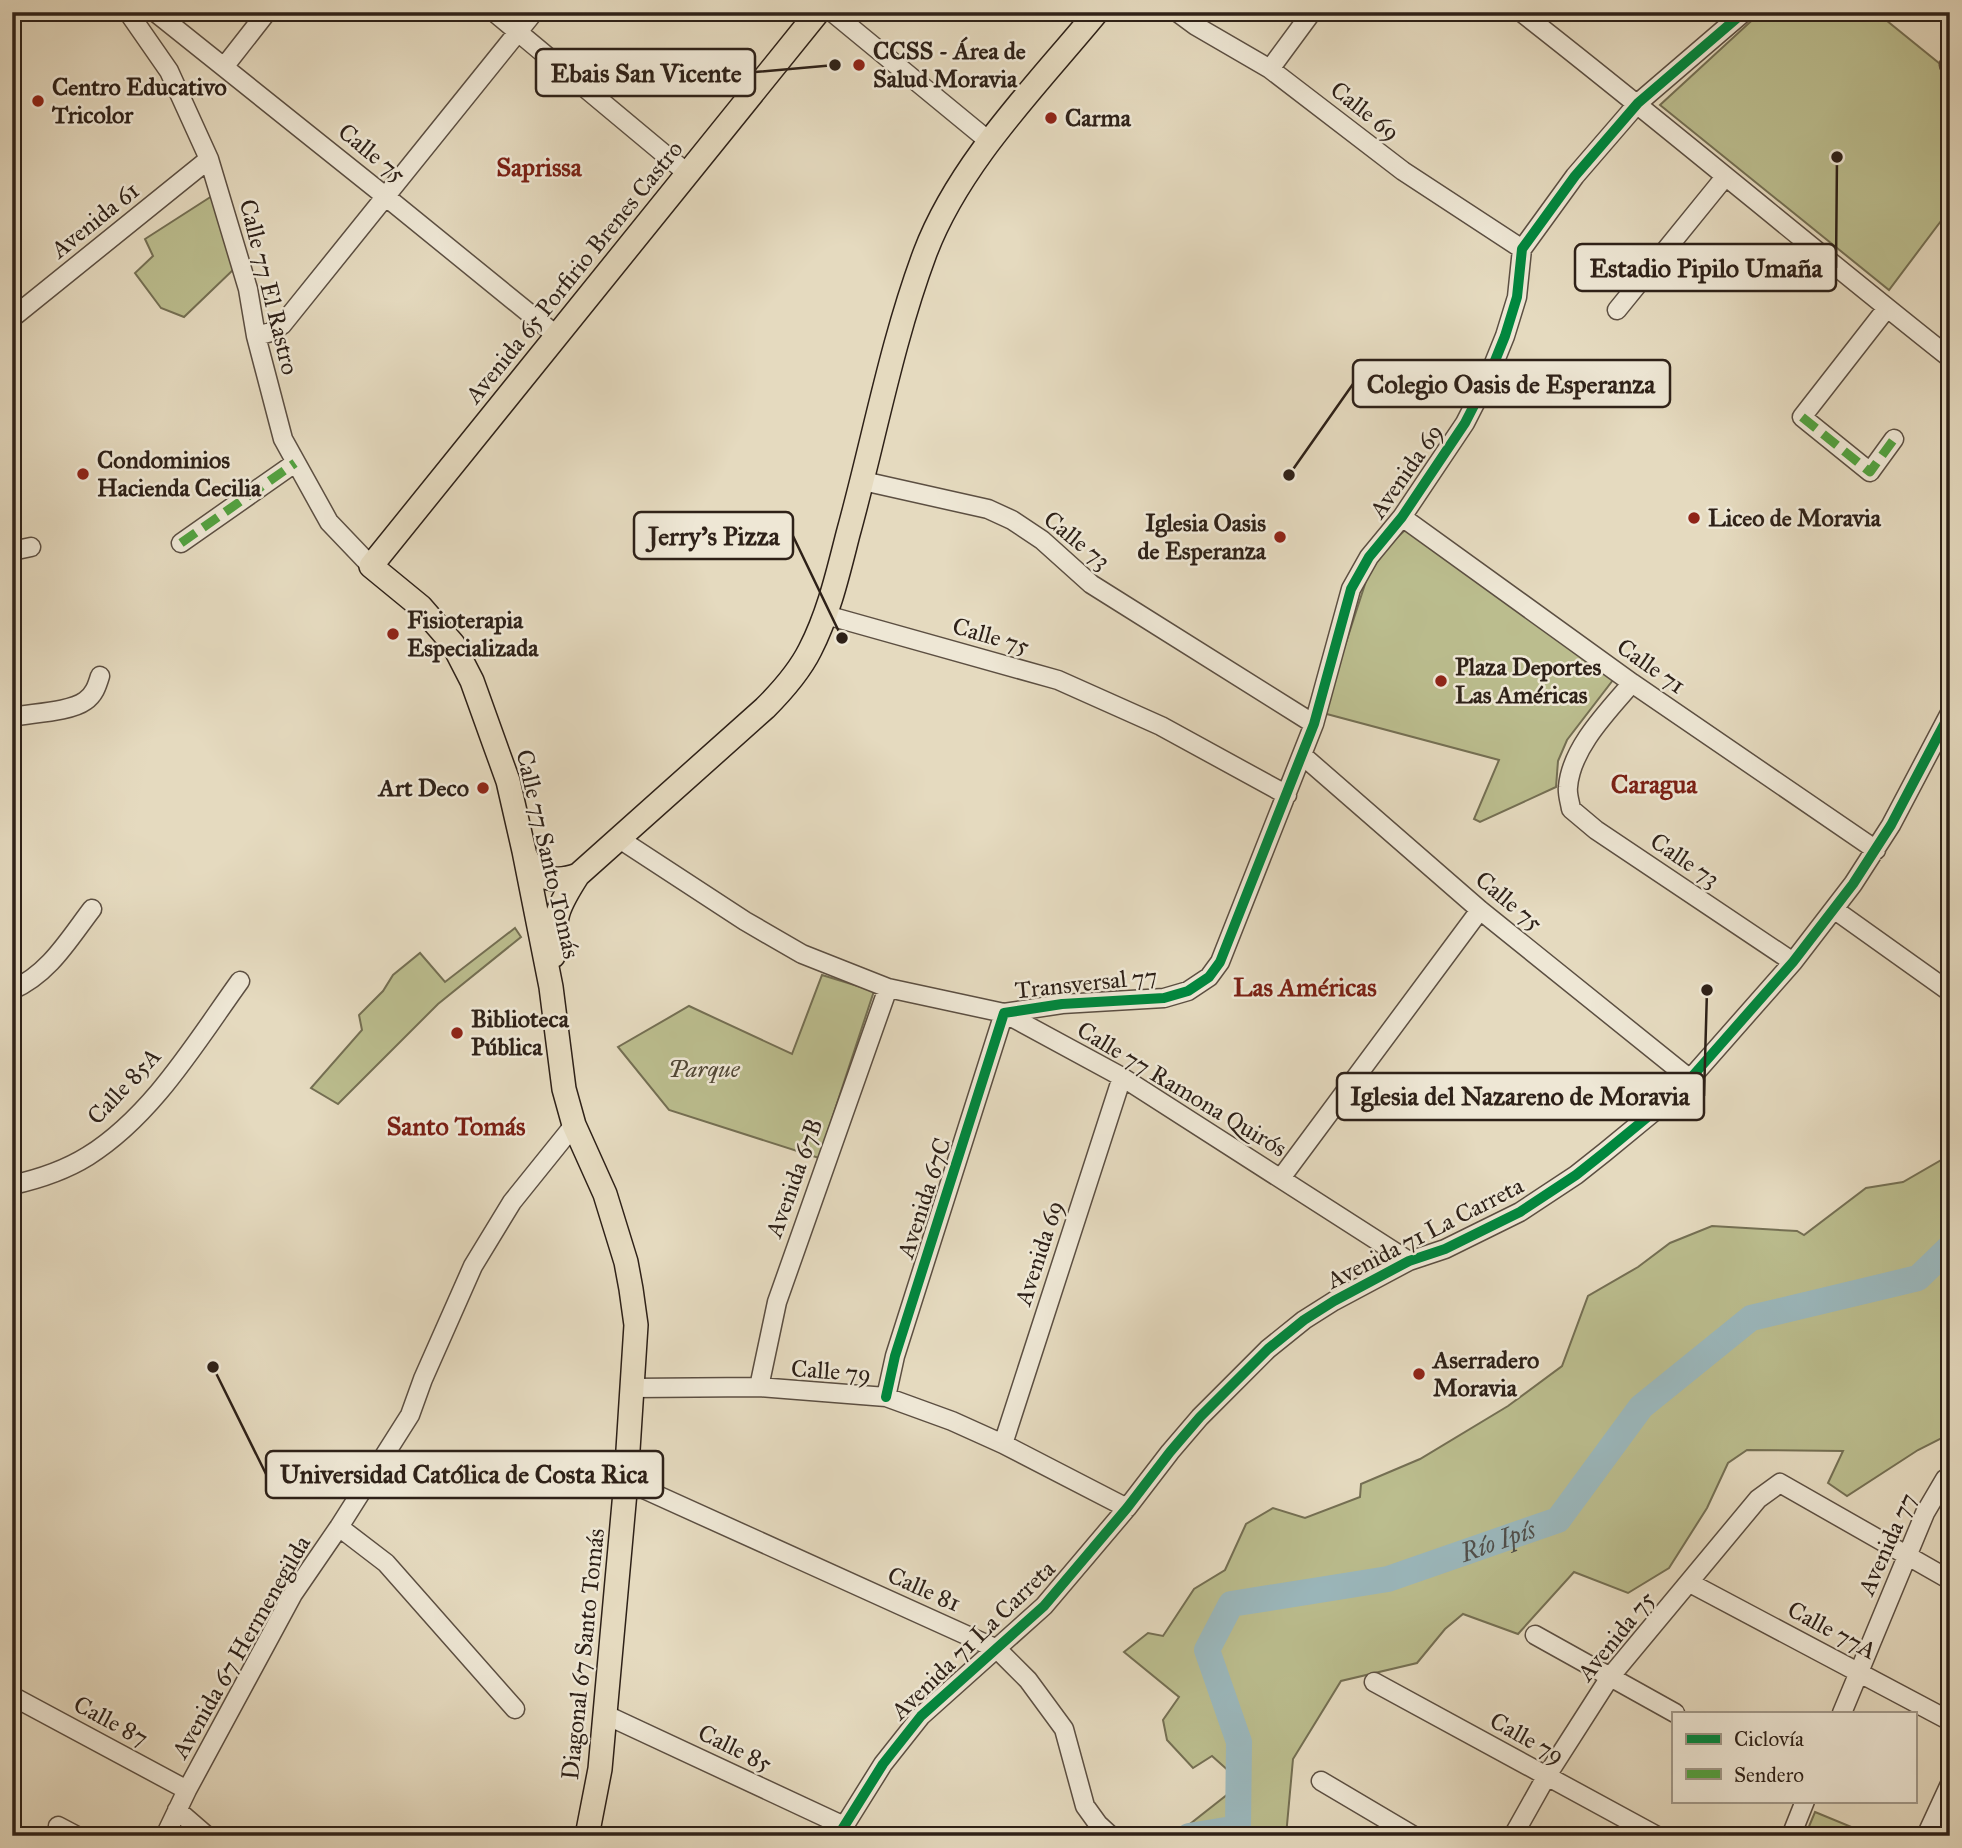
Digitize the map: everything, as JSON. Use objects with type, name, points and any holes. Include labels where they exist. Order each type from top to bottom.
[{"type":"main road","name":"Avenida 65 Porfirio Brenes Castro","points":[[371,566],[818,12]]},
{"type":"main road","points":[[551,987],[558,906],[578,875],[772,701],[809,652],[826,615],[863,481],[892,354],[925,253],[938,223],[961,180],[989,142],[1097,12]]},
{"type":"main road","name":"Calle 77 Santo Tomás","points":[[371,566],[421,607],[453,644],[472,681],[504,769],[524,851],[551,987]]},
{"type":"main road","points":[[524,851],[529,864],[538,874],[551,880],[565,880],[578,875]]},
{"type":"main road","name":"Diagonal 67 Santo Tomás","points":[[551,987],[564,1089],[574,1125],[605,1194],[626,1262],[636,1325],[626,1481],[604,1714],[596,1794],[587,1836]]},
{"type":"street","name":"Calle 77 El Rastro","points":[[128,12],[169,71],[209,159],[248,289],[256,335],[284,439],[329,522],[371,566]]},
{"type":"street","name":"Calle 75","points":[[155,12],[556,335]]},
{"type":"street","points":[[224,67],[267,12]]},
{"type":"street","points":[[494,12],[687,173]]},
{"type":"street","points":[[256,335],[271,332],[282,325],[534,12]]},
{"type":"street","points":[[832,12],[989,142]]},
{"type":"street","name":"Calle 69","points":[[1177,12],[1270,69],[1403,171],[1522,249]]},
{"type":"street","points":[[1270,69],[1312,12]]},
{"type":"street","points":[[1521,12],[1638,103],[1725,177],[1950,358]]},
{"type":"street","points":[[1522,249],[1575,176],[1638,103],[1744,12]]},
{"type":"street","name":"Avenida 61","points":[[12,318],[209,159]]},
{"type":"street","points":[[1616,310],[1725,177]]},
{"type":"street","name":"Avenida 69","points":[[1209,977],[1224,954],[1314,724],[1351,589],[1369,557],[1402,517],[1465,423],[1488,378],[1517,297],[1522,249]]},
{"type":"street","points":[[1887,308],[1802,417],[1870,471],[1894,439]]},
{"type":"street","points":[[181,543],[295,463]]},
{"type":"street","name":"Calle 73","points":[[863,481],[988,509],[1012,520],[1042,540],[1091,584],[1314,724]]},
{"type":"street","name":"Calle 71","points":[[1402,517],[1632,683],[1876,850]]},
{"type":"street","points":[[12,551],[31,547]]},
{"type":"street","name":"Calle 75","points":[[826,615],[1058,680],[1161,726],[1287,795]]},
{"type":"street","points":[[12,717],[77,705],[88,699],[100,676]]},
{"type":"street","name":"Calle 73","points":[[1632,683],[1598,723],[1577,756],[1567,787],[1571,809],[1596,830],[1793,962]]},
{"type":"street","name":"Avenida 71 La Carreta","points":[[841,1831],[883,1764],[921,1716],[1044,1606],[1200,1417],[1268,1349],[1304,1320],[1334,1301],[1409,1261],[1445,1249],[1520,1212],[1595,1160],[1690,1079],[1835,910],[1876,850],[1950,713]]},
{"type":"street","name":"Calle 75","points":[[1302,755],[1480,910],[1690,1079]]},
{"type":"street","name":"Calle 77 Ramona Quirós","points":[[618,838],[745,921],[802,954],[888,988],[1004,1013],[1122,1077],[1409,1261]]},
{"type":"street","points":[[12,989],[36,976],[53,960],[92,909]]},
{"type":"street","points":[[1281,1178],[1480,910]]},
{"type":"street","points":[[1835,910],[1950,992]]},
{"type":"street","name":"Transversal 77","points":[[1004,1013],[1062,1004],[1164,998],[1188,991],[1209,977]]},
{"type":"street","name":"Calle 85A","points":[[12,1185],[47,1177],[88,1156],[121,1131],[151,1101],[240,981]]},
{"type":"street","name":"Avenida 67B","points":[[759,1387],[777,1302],[888,988]]},
{"type":"street","name":"Avenida 67C","points":[[886,1396],[895,1356],[1004,1013]]},
{"type":"street","name":"Avenida 69","points":[[1003,1444],[1122,1077]]},
{"type":"street","name":"Avenida 67 Hermenegilda","points":[[165,1836],[293,1594],[340,1527],[410,1415],[473,1266],[512,1202],[574,1125]]},
{"type":"street","name":"Calle 79","points":[[633,1388],[759,1387],[886,1396],[1003,1444],[1127,1508]]},
{"type":"street","name":"Avenida 77","points":[[1842,1712],[1925,1513],[1945,1479],[1950,1476]]},
{"type":"street","name":"Calle 81","points":[[626,1481],[997,1649],[1028,1680],[1063,1729],[1084,1806],[1105,1830]]},
{"type":"street","name":"Avenida 75","points":[[1513,1836],[1546,1777],[1611,1677],[1758,1499],[1780,1483],[1907,1555]]},
{"type":"street","points":[[340,1527],[386,1563],[515,1709]]},
{"type":"street","points":[[1907,1555],[1950,1580]]},
{"type":"street","name":"Calle 77A","points":[[1690,1583],[1950,1721]]},
{"type":"street","points":[[1535,1636],[1673,1712]]},
{"type":"street","name":"Calle 79","points":[[1374,1682],[1657,1836]]},
{"type":"street","name":"Calle 87","points":[[12,1696],[187,1790]]},
{"type":"street","name":"Calle 85","points":[[604,1714],[841,1831]]},
{"type":"street","points":[[1321,1781],[1414,1836]]},
{"type":"street","points":[[1926,1836],[1950,1784]]},
{"type":"street","points":[[1791,1836],[1805,1802]]},
{"type":"street","points":[[177,1810],[207,1836]]},
{"type":"street","points":[[58,1826],[77,1836]]},
{"type":"green space","points":[[1761,12],[1876,12],[1950,72],[1950,209],[1889,290],[1660,105]]},
{"type":"green space","points":[[212,196],[234,269],[184,317],[161,308],[135,273],[153,256],[145,239]]},
{"type":"green space","points":[[1405,530],[1410,531],[1613,680],[1567,740],[1558,761],[1556,787],[1480,822],[1474,819],[1499,760],[1323,713],[1368,575],[1386,548]]},
{"type":"green space","points":[[515,928],[521,937],[438,1004],[338,1104],[311,1088],[362,1030],[359,1015],[383,991],[393,975],[420,953],[445,982]]},
{"type":"green space","name":"Parque","points":[[822,975],[874,991],[819,1158],[669,1110],[618,1047],[689,1006],[792,1054]]},
{"type":"green space","points":[[1950,1155],[1950,1434],[1918,1450],[1847,1496],[1828,1483],[1843,1451],[1747,1450],[1728,1463],[1707,1508],[1669,1568],[1628,1593],[1574,1572],[1518,1634],[1463,1614],[1445,1629],[1417,1663],[1341,1681],[1293,1759],[1286,1836],[1184,1836],[1181,1831],[1233,1790],[1231,1773],[1212,1756],[1193,1768],[1167,1740],[1163,1720],[1179,1697],[1124,1652],[1148,1633],[1163,1636],[1194,1589],[1225,1570],[1246,1524],[1273,1508],[1305,1518],[1360,1497],[1361,1484],[1420,1459],[1508,1406],[1562,1366],[1588,1296],[1638,1267],[1670,1243],[1712,1226],[1797,1231],[1804,1235],[1866,1188],[1903,1182]]},
{"type":"green space","points":[[1815,1812],[1854,1828],[1851,1836],[1805,1836]]},
{"type":"waterway","name":"Río Ipís","points":[[1189,1836],[1238,1828],[1239,1742],[1207,1650],[1231,1604],[1388,1579],[1558,1520],[1641,1407],[1751,1318],[1918,1278],[1950,1247]]},
{"type":"marked path","points":[[1802,417],[1870,472],[1894,439]]},
{"type":"marked path","points":[[181,543],[295,463]]},
{"type":"cycle path","points":[[886,1397],[895,1356],[1004,1013],[1062,1004],[1164,998],[1188,991],[1209,977],[1220,962],[1314,724],[1351,589],[1369,557],[1402,517],[1465,423],[1488,378],[1517,297],[1522,249],[1575,176],[1638,103],[1744,12]]},
{"type":"cycle path","points":[[838,1836],[883,1764],[921,1716],[1044,1606],[1200,1417],[1268,1349],[1304,1320],[1334,1301],[1409,1261],[1445,1249],[1520,1212],[1576,1175],[1690,1079],[1793,962],[1853,884],[1891,825],[1950,713]]},
{"type":"place","name":"Ebais San Vicente","points":[[835,65]]},
{"type":"place","name":"CCSS - Área de Salud Moravia","points":[[859,65]]},
{"type":"place","name":"Centro Educativo Tricolor","points":[[38,101]]},
{"type":"place","name":"Carma","points":[[1051,118]]},
{"type":"place","name":"Estadio Pipilo Umaña","points":[[1837,157]]},
{"type":"place","name":"Condominios Hacienda Cecilia","points":[[83,474]]},
{"type":"place","name":"Colegio Oasis de Esperanza","points":[[1289,475]]},
{"type":"place","name":"Liceo de Moravia","points":[[1694,518]]},
{"type":"place","name":"Iglesia Oasis de Esperanza","points":[[1280,537]]},
{"type":"place","name":"Fisioterapia Especializada","points":[[393,634]]},
{"type":"place","name":"Jerry's Pizza","points":[[842,638]]},
{"type":"place","name":"Plaza Deportes Las Américas","points":[[1441,681]]},
{"type":"place","name":"Art Deco","points":[[483,788]]},
{"type":"place","name":"Iglesia del Nazareno de Moravia","points":[[1707,990]]},
{"type":"place","name":"Biblioteca Pública","points":[[457,1033]]},
{"type":"place","name":"Universidad Católica de Costa Rica","points":[[213,1367]]},
{"type":"place","name":"Aserradero Moravia","points":[[1419,1374]]},
{"type":"district","name":"Saprissa","points":[[539,167]]},
{"type":"district","name":"Caragua","points":[[1654,784]]},
{"type":"district","name":"Las Américas","points":[[1305,987]]},
{"type":"district","name":"Santo Tomás","points":[[456,1126]]}]
